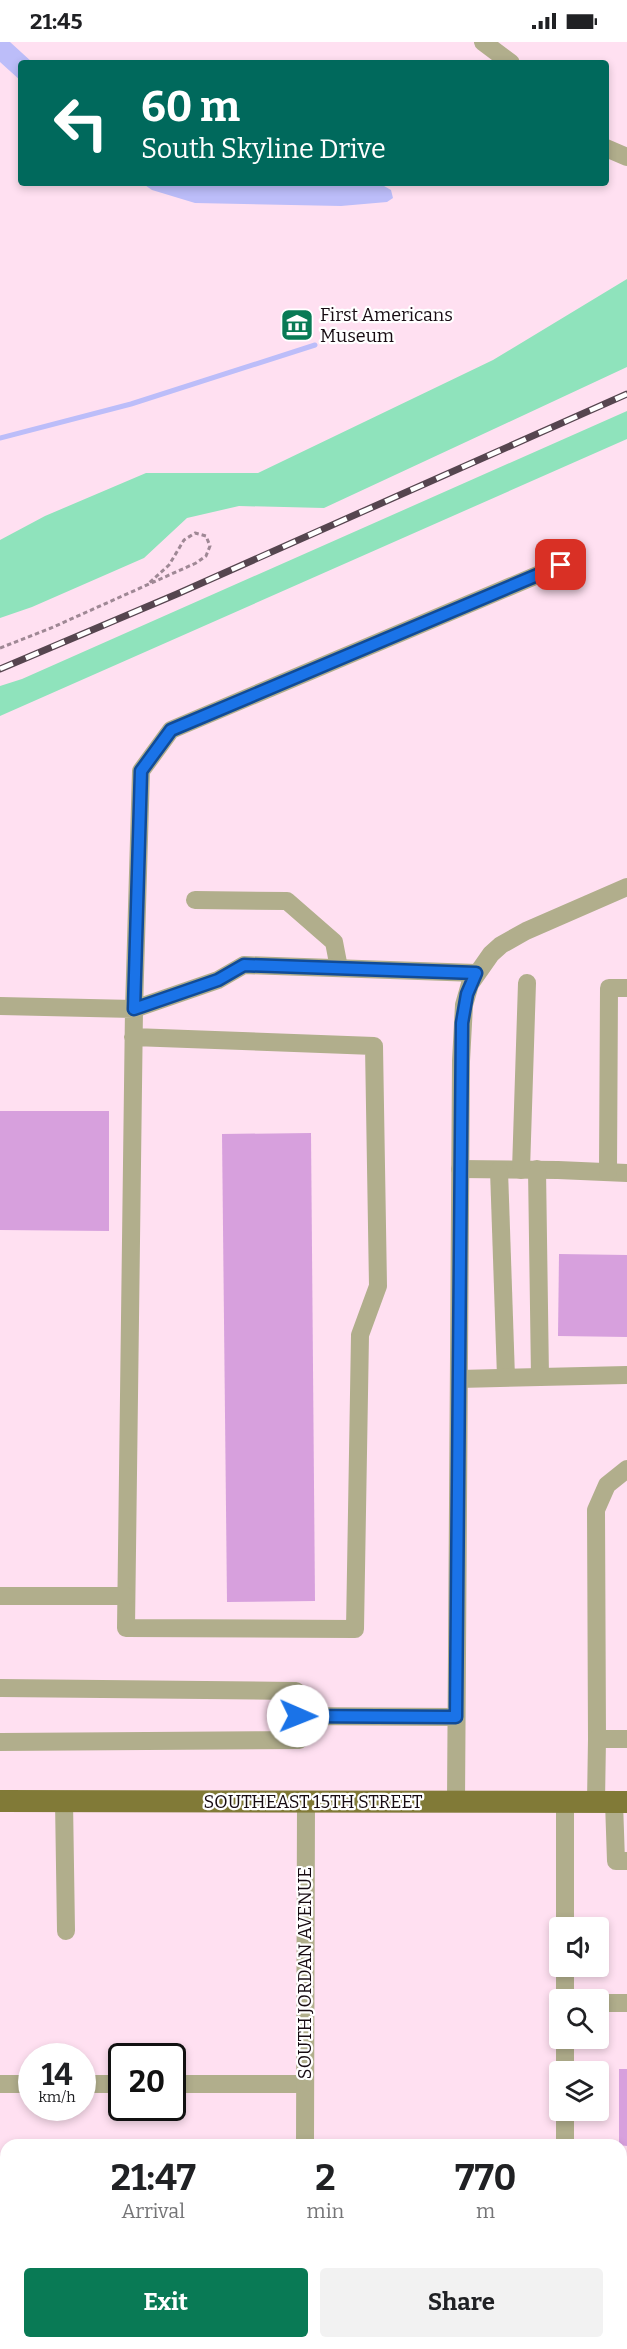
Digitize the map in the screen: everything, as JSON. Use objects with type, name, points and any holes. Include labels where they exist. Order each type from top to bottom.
[{"type":"main road","name":"SOUTHEAST 15TH STREET","points":[[0,1801],[612,1802]]},
{"type":"street","points":[[483,42],[507,60]]},
{"type":"street","points":[[609,149],[627,157]]},
{"type":"street","points":[[134,1037],[374,1046],[378,1286],[360,1335],[355,1629],[126,1628],[134,1009],[141,771],[171,730],[561,565]]},
{"type":"street","points":[[456,1802],[460,1169],[462,1023],[467,994],[476,973],[490,954],[501,945],[526,931],[627,887]]},
{"type":"street","points":[[195,900],[287,901],[334,942],[339,969]]},
{"type":"street","points":[[0,1006],[134,1009],[218,980],[244,965],[476,973]]},
{"type":"street","points":[[527,983],[529,1169],[540,1377]]},
{"type":"street","points":[[608,1172],[609,988],[627,988]]},
{"type":"street","points":[[460,1169],[627,1173]]},
{"type":"street","points":[[499,1170],[506,1377]]},
{"type":"street","points":[[459,1379],[627,1375]]},
{"type":"street","points":[[627,1469],[607,1485],[596,1510],[597,1739],[612,1802],[616,1861],[627,1861]]},
{"type":"street","points":[[0,1596],[126,1596]]},
{"type":"street","points":[[0,1688],[296,1691],[299,1740],[0,1742]]},
{"type":"street","points":[[298,1716],[456,1717]]},
{"type":"street","points":[[597,1739],[627,1739]]},
{"type":"street","points":[[64,1801],[66,1931]]},
{"type":"street","name":"SOUTH JORDAN AVENUE","points":[[305,2139],[306,1802]]},
{"type":"street","points":[[565,1802],[565,1917]]},
{"type":"street","points":[[609,2003],[627,2003]]},
{"type":"street","points":[[0,2084],[18,2084]]},
{"type":"street","points":[[186,2084],[305,2084]]},
{"type":"street","points":[[565,2121],[565,2139]]},
{"type":"path","points":[[0,648],[51,628],[148,584],[206,556],[210,546],[206,536],[195,533],[184,540],[169,565],[148,584]]},
{"type":"green space","points":[[627,279],[627,367],[324,508],[239,506],[187,518],[144,558],[32,607],[0,618],[0,540],[45,516],[146,473],[258,473],[493,360]]},
{"type":"green space","points":[[627,411],[627,439],[0,716],[0,686],[22,679]]},
{"type":"water","points":[[0,42],[10,42],[30,60],[18,60],[18,78],[0,62]]},
{"type":"water","points":[[146,186],[384,186],[391,190],[393,198],[387,202],[341,206],[195,203],[152,190]]},
{"type":"building","points":[[0,1111],[109,1111],[109,1231],[0,1230]]},
{"type":"building","points":[[311,1133],[315,1601],[227,1602],[222,1134]]},
{"type":"building","points":[[559,1254],[627,1255],[627,1337],[558,1336]]},
{"type":"building","points":[[619,2069],[627,2069],[627,2139],[619,2139]]},
{"type":"waterway","points":[[0,438],[131,404],[315,345]]},
{"type":"railway","points":[[0,669],[177,594],[627,394]]},
{"type":"place","name":"First Americans Museum","points":[[297,325]]},
{"type":"route","points":[[298,1716],[456,1717],[462,1023],[467,994],[476,973],[244,965],[218,980],[134,1009],[141,771],[171,730],[561,565]]}]
